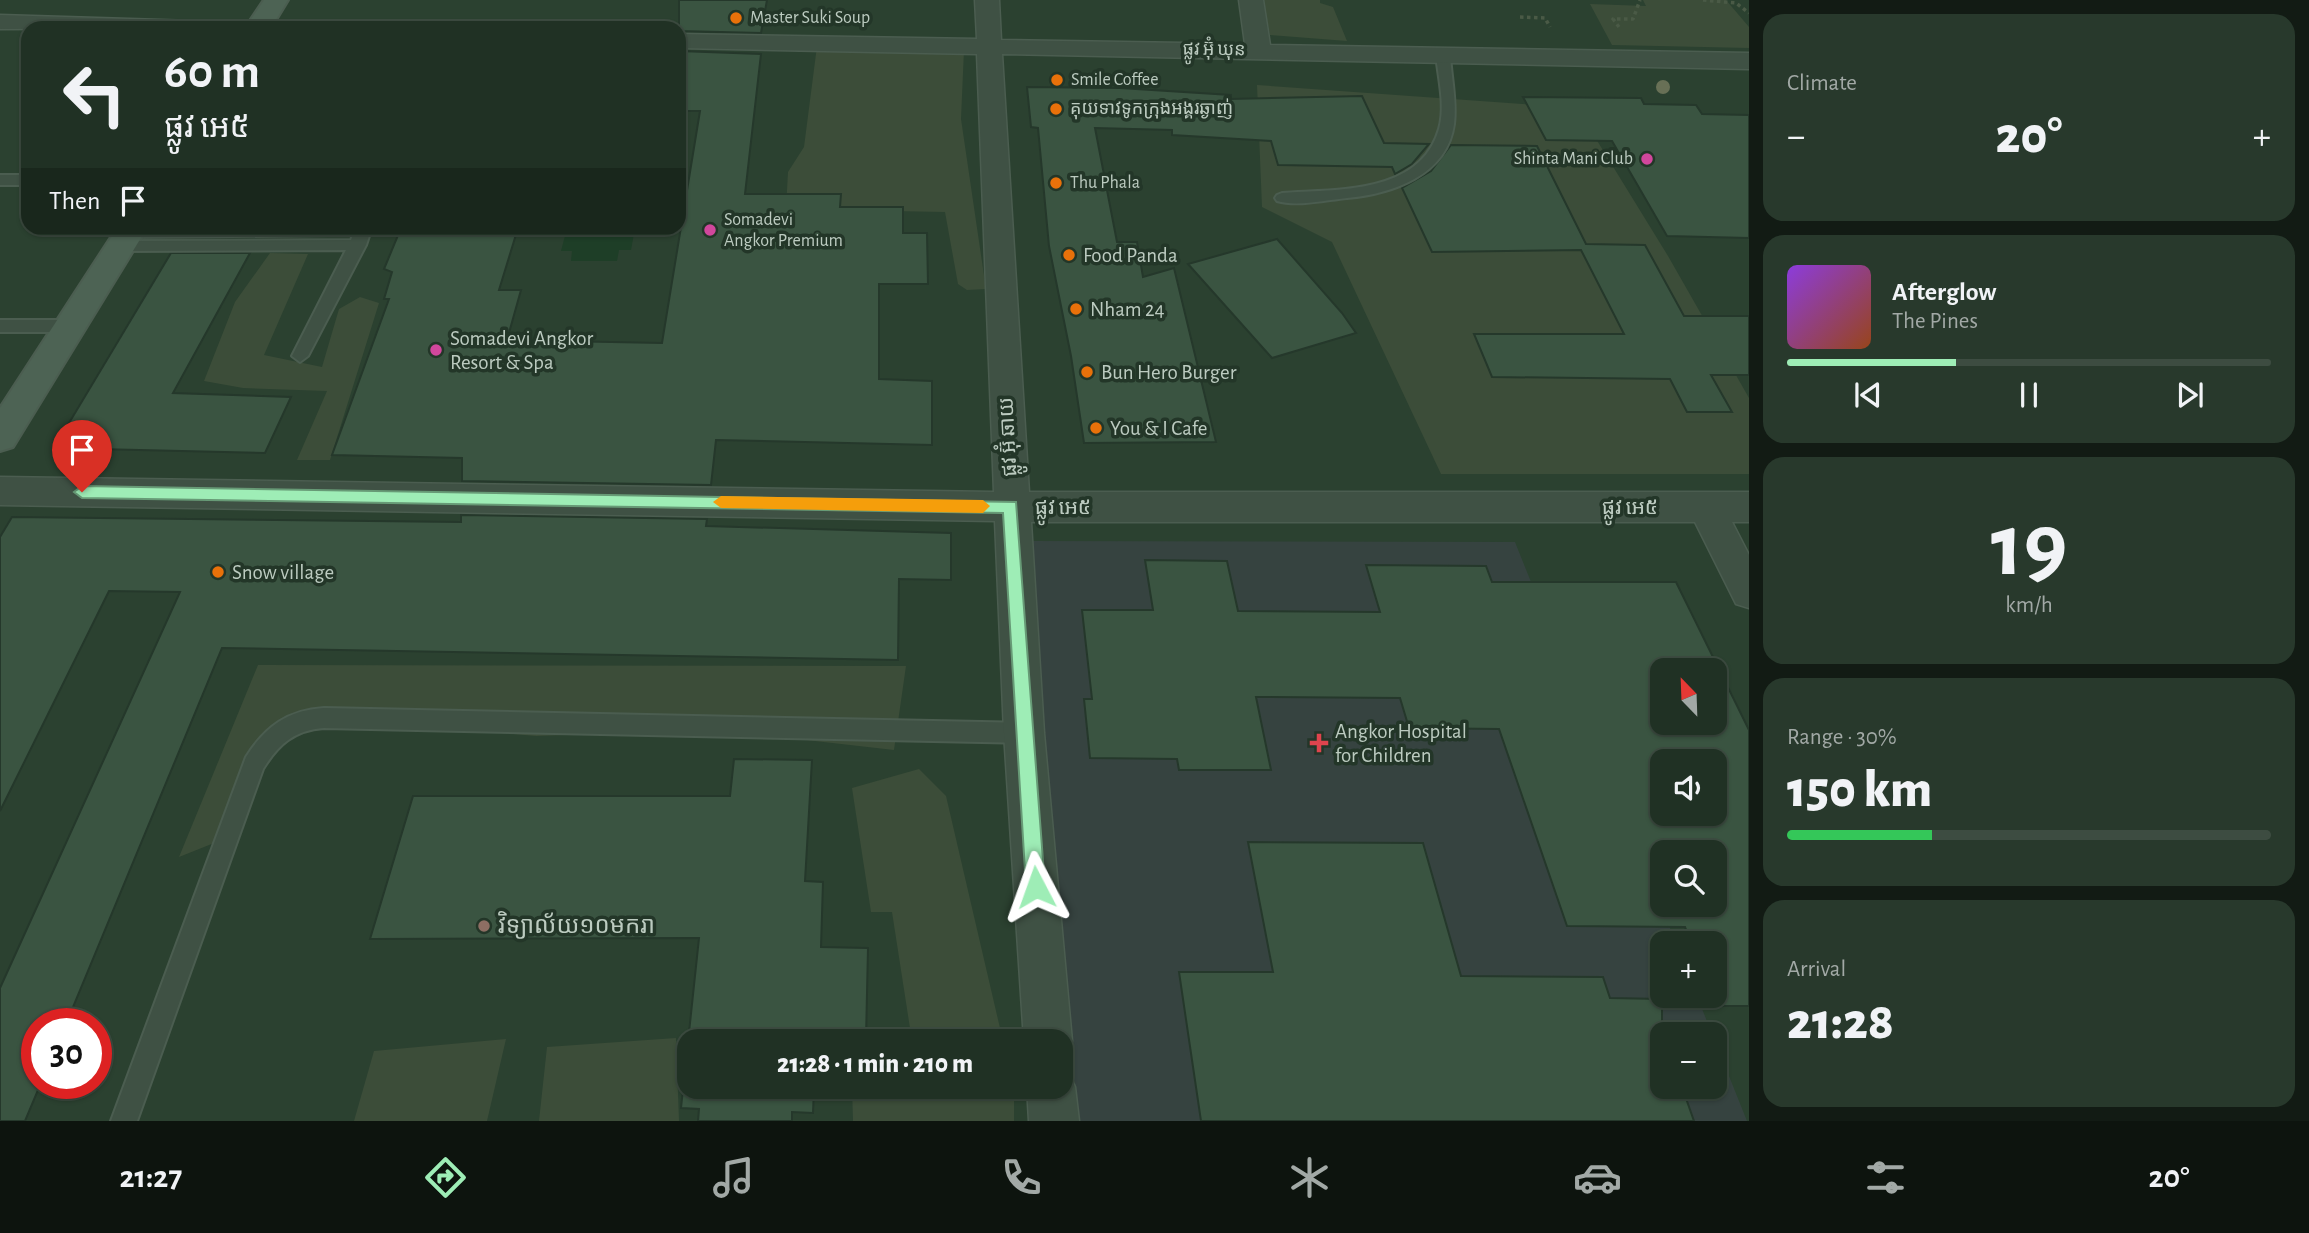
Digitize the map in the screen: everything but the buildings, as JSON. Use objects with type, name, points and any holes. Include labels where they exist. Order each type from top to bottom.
[{"type":"main road","points":[[262,21],[276,0]]},
{"type":"main road","points":[[0,437],[127,235]]},
{"type":"street","name":"ផ្លូវ អ៊ុំ ឆាយ","points":[[987,0],[1024,733],[1047,1029]]},
{"type":"street","points":[[1251,0],[1258,51]]},
{"type":"street","points":[[0,22],[21,23]]},
{"type":"street","name":"ផ្លូវ អ៊ុំ ឃុន","points":[[686,41],[1749,61]]},
{"type":"street","name":"ផ្លូវ អេ៥","points":[[0,491],[1011,507],[1749,508]]},
{"type":"street","points":[[1706,507],[1749,592]]},
{"type":"street","points":[[1052,1099],[1054,1121]]},
{"type":"lane","points":[[1282,198],[1382,188],[1416,176],[1432,162],[1447,128],[1443,54]]},
{"type":"lane","points":[[0,180],[21,180]]},
{"type":"lane","points":[[300,356],[361,235]]},
{"type":"lane","points":[[0,326],[70,326]]},
{"type":"lane","points":[[124,1121],[254,764],[275,736],[296,721],[338,718],[1024,733]]},
{"type":"path","points":[[1621,29],[1614,19],[1633,19],[1640,0]]},
{"type":"path","points":[[1703,0],[1743,3]]},
{"type":"path","points":[[1736,3],[1749,13]]},
{"type":"shaded area","points":[[1263,0],[1320,0],[1320,3],[1333,7],[1347,41],[1270,35]]},
{"type":"shaded area","points":[[1643,0],[1726,0],[1749,27],[1749,48],[1612,45],[1590,4],[1646,6]]},
{"type":"shaded area","points":[[817,46],[964,50],[961,119],[986,289],[967,290],[958,284],[945,212],[786,209],[788,172],[804,147]]},
{"type":"shaded area","points":[[1257,85],[1577,108],[1668,256],[1749,398],[1749,474],[1441,474],[1332,242],[1262,207]]},
{"type":"shaded area","points":[[565,235],[634,235],[631,250],[619,250],[617,261],[571,261],[572,251],[561,251]]},
{"type":"shaded area","points":[[270,253],[308,254],[264,355],[322,367],[339,309],[360,297],[379,303],[330,460],[297,460],[327,391],[243,388],[204,381],[235,302]]},
{"type":"shaded area","name":"Angkor Hospital for Children","points":[[1026,541],[1515,542],[1650,878],[1650,917],[1666,917],[1671,931],[1650,931],[1650,1008],[1702,1008],[1707,1022],[1650,1022],[1650,1099],[1727,1099],[1727,1071],[1747,1121],[1075,1121],[1073,1029],[1067,1029]]},
{"type":"shaded area","points":[[258,665],[906,666],[894,750],[717,730],[536,736],[324,718],[257,743],[214,843],[179,857]]},
{"type":"shaded area","points":[[919,769],[946,796],[1000,1029],[910,1029],[892,912],[871,912],[852,788]]},
{"type":"shaded area","points":[[676,1038],[679,1121],[539,1121],[547,1047]]},
{"type":"shaded area","points":[[506,1039],[487,1121],[354,1121],[374,1051]]},
{"type":"shaded area","points":[[852,1099],[1014,1099],[1014,1121],[853,1121]]},
{"type":"slow traffic","points":[[721,502],[983,506]]},
{"type":"place","name":"Master Suki Soup","points":[[736,18]]},
{"type":"place","name":"Smile Coffee","points":[[1057,80]]},
{"type":"place","name":"គុយទាវទូកក្រុងអង្គរឆ្ងាញ់","points":[[1056,109]]},
{"type":"place","name":"Shinta Mani Club","points":[[1647,159]]},
{"type":"place","name":"Thu Phala","points":[[1056,183]]},
{"type":"place","name":"Somadevi Angkor Premium","points":[[710,230]]},
{"type":"place","name":"Food Panda","points":[[1069,255]]},
{"type":"place","name":"Nham 24","points":[[1076,309]]},
{"type":"place","name":"Somadevi Angkor Resort & Spa","points":[[436,350]]},
{"type":"place","name":"Bun Hero Burger","points":[[1087,372]]},
{"type":"place","name":"You & I Cafe","points":[[1096,428]]},
{"type":"place","name":"Snow village","points":[[218,572]]},
{"type":"place","name":"Angkor Hospital for Children","points":[[1319,743]]},
{"type":"place","name":"វិទ្យាល័យ១០មករា","points":[[484,926]]},
{"type":"route","points":[[82,492],[1011,507],[1036,887]]}]
